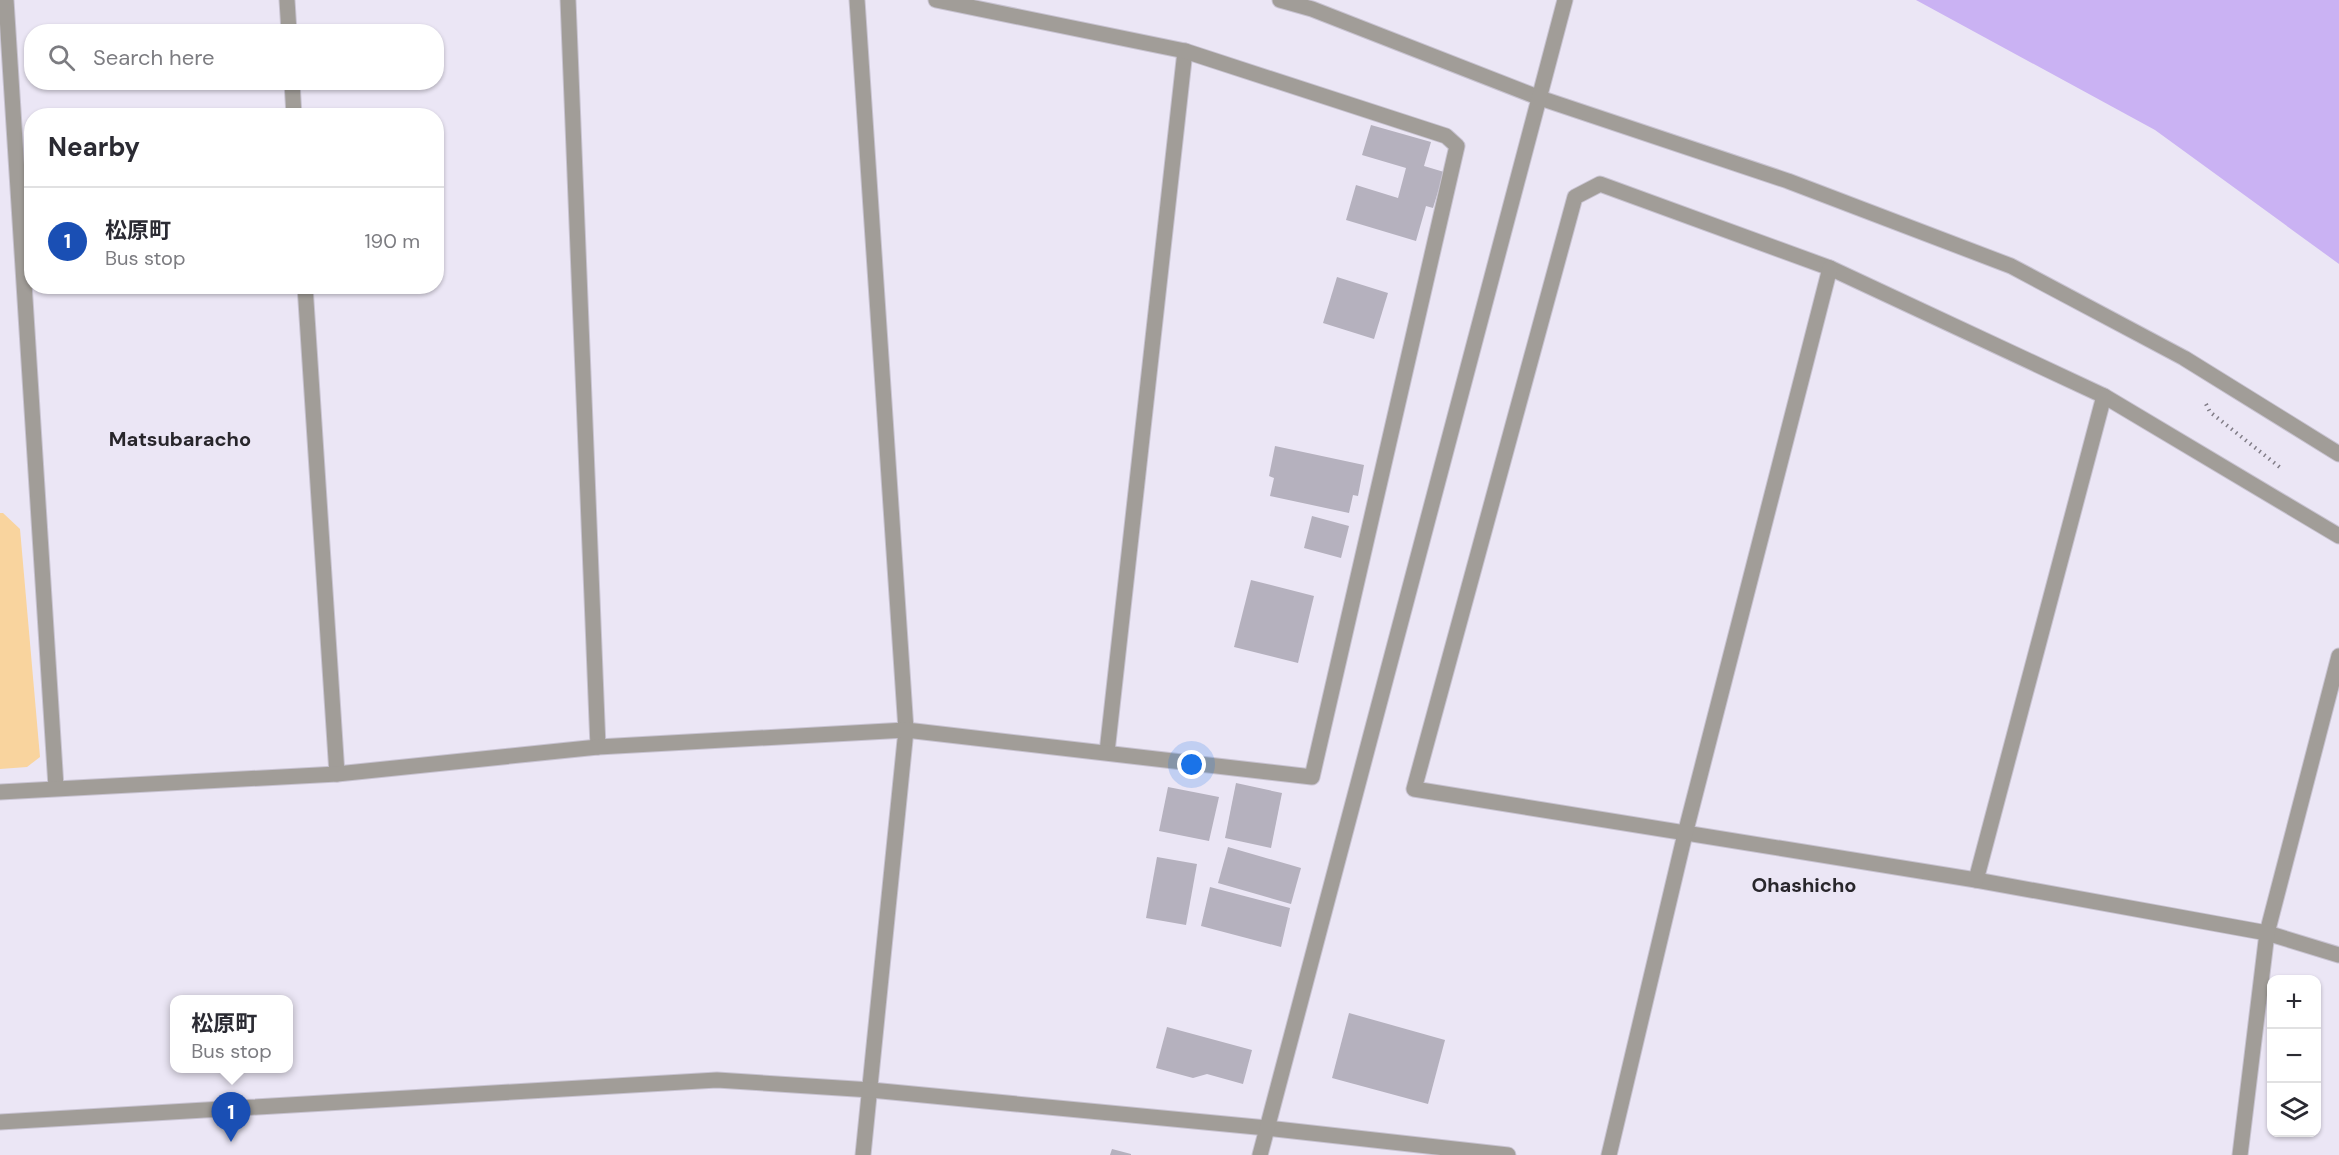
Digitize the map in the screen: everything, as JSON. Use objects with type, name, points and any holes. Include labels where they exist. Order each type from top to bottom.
[{"type":"street","points":[[6,0],[24,284]]},
{"type":"street","points":[[286,0],[288,24]]},
{"type":"street","points":[[568,0],[598,747]]},
{"type":"street","points":[[857,0],[906,730],[863,1155]]},
{"type":"street","points":[[0,792],[337,774],[598,747],[906,730],[1312,777],[1457,146],[1446,136],[1185,51],[936,0]]},
{"type":"street","points":[[1280,0],[1312,9],[1540,98],[1788,182],[2011,266],[2184,358],[2339,454]]},
{"type":"street","points":[[1260,1155],[1565,0]]},
{"type":"street","points":[[1107,753],[1185,51]]},
{"type":"street","points":[[292,90],[294,108]]},
{"type":"street","points":[[2339,536],[2104,396],[1830,268],[1600,184],[1575,197],[1414,789],[1976,880],[2266,933],[2339,955]]},
{"type":"street","points":[[1609,1155],[1685,834],[1830,268]]},
{"type":"street","points":[[25,294],[56,788]]},
{"type":"street","points":[[306,294],[337,774]]},
{"type":"street","points":[[1976,880],[2104,396]]},
{"type":"street","points":[[2240,1155],[2266,933],[2339,656]]},
{"type":"street","points":[[0,1122],[717,1080],[871,1090],[1267,1128],[1508,1155]]},
{"type":"path","points":[[2205,403],[2210,412],[2284,470]]},
{"type":"shaded area","points":[[1916,0],[2339,0],[2339,264],[2155,130]]},
{"type":"shaded area","points":[[0,513],[3,513],[20,529],[40,757],[27,767],[0,769]]},
{"type":"building","points":[[1371,125],[1431,142],[1424,166],[1444,172],[1433,208],[1426,206],[1416,241],[1346,220],[1356,185],[1398,198],[1406,168],[1362,155]]},
{"type":"building","points":[[1337,277],[1388,293],[1374,339],[1323,323]]},
{"type":"building","points":[[1275,446],[1364,465],[1358,496],[1353,495],[1349,513],[1270,496],[1274,478],[1269,476]]},
{"type":"building","points":[[1312,516],[1349,526],[1341,558],[1304,548]]},
{"type":"building","points":[[1251,580],[1314,596],[1298,663],[1234,647]]},
{"type":"building","points":[[1236,783],[1282,793],[1271,848],[1225,838]]},
{"type":"building","points":[[1168,787],[1219,797],[1209,841],[1159,831]]},
{"type":"building","points":[[1228,847],[1301,868],[1291,904],[1218,883]]},
{"type":"building","points":[[1157,857],[1197,864],[1186,925],[1146,918]]},
{"type":"building","points":[[1210,887],[1290,908],[1281,947],[1201,926]]},
{"type":"building","points":[[1349,1013],[1445,1040],[1428,1104],[1332,1078]]},
{"type":"building","points":[[1167,1027],[1252,1050],[1243,1084],[1207,1074],[1193,1078],[1156,1068]]},
{"type":"building","points":[[1112,1149],[1131,1154],[1131,1155],[1110,1155]]},
{"type":"place","name":"松原町","points":[[231,1142]]},
{"type":"district","name":"Matsubaracho","points":[[180,439]]},
{"type":"district","name":"Ohashicho","points":[[1804,885]]}]
